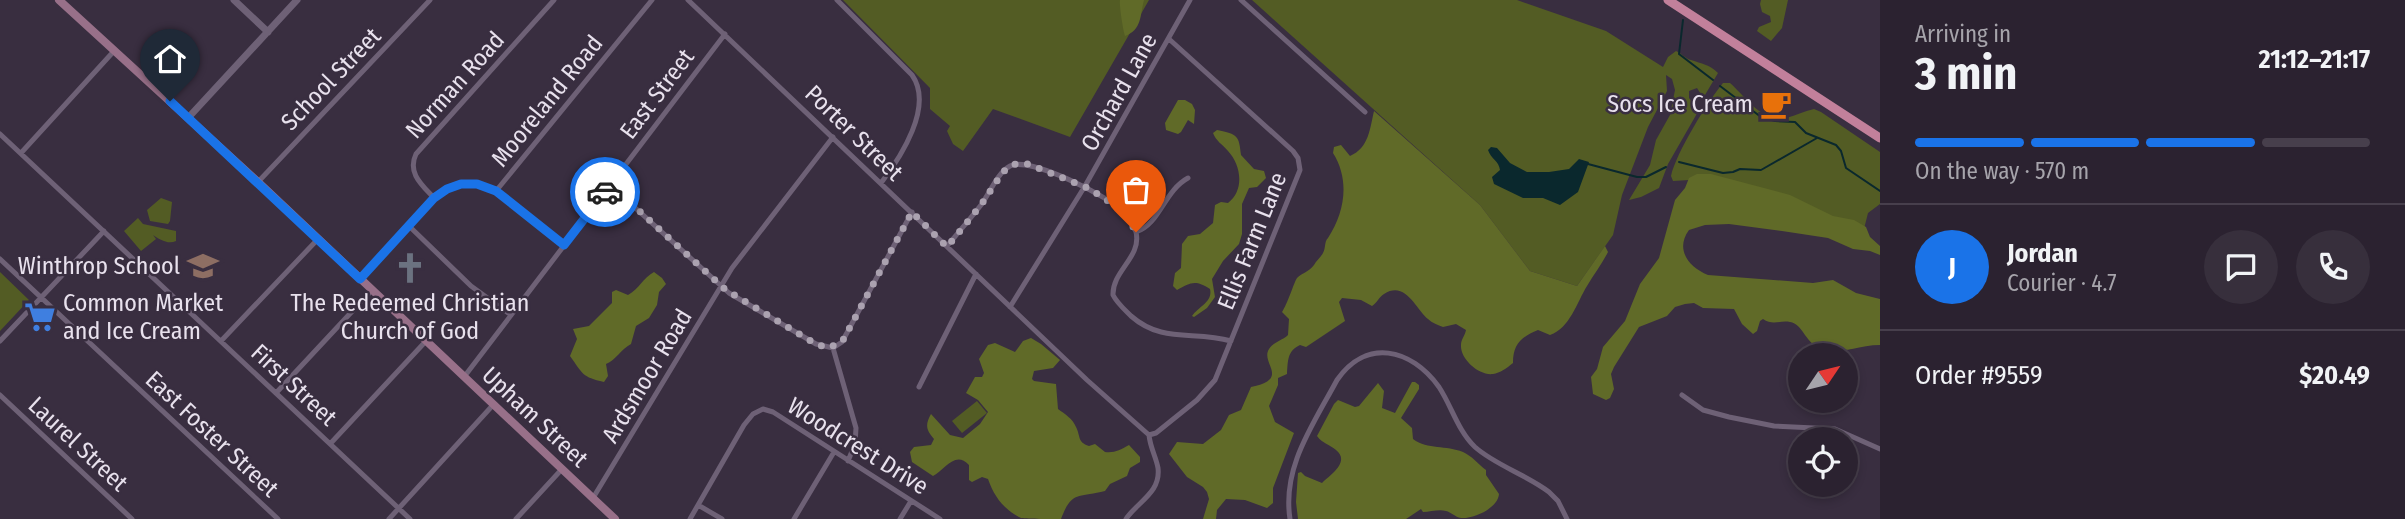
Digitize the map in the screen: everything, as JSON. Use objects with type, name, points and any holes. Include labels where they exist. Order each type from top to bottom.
[{"type":"main road","name":"Upham Street","points":[[59,0],[70,4],[114,51],[258,182],[615,519]]},
{"type":"main road","points":[[1668,0],[1880,138]]},
{"type":"street","points":[[234,0],[268,32]]},
{"type":"street","points":[[188,118],[297,0]]},
{"type":"street","name":"School Street","points":[[258,182],[430,0]]},
{"type":"street","name":"Norman Road","points":[[434,198],[414,176],[412,164],[416,154],[554,0]]},
{"type":"street","name":"Mooreland Road","points":[[496,191],[652,0]]},
{"type":"street","points":[[837,0],[910,72],[918,85],[919,103],[910,136],[881,183]]},
{"type":"street","name":"Orchard Lane","points":[[1010,307],[1085,186],[1190,0]]},
{"type":"street","points":[[1241,0],[1365,112]]},
{"type":"street","name":"Porter Street","points":[[689,1],[1087,380],[1149,435]]},
{"type":"street","name":"East Street","points":[[464,377],[725,34]]},
{"type":"street","name":"Ellis Farm Lane","points":[[1149,435],[1156,433],[1208,389],[1218,374],[1298,176],[1300,164],[1293,151],[1169,39]]},
{"type":"street","points":[[21,153],[114,51]]},
{"type":"street","name":"First Street","points":[[0,134],[410,519]]},
{"type":"street","name":"Ardsmoor Road","points":[[593,498],[740,256],[833,137]]},
{"type":"street","points":[[947,247],[981,205],[1001,174],[1012,165],[1028,164],[1085,186],[1124,211],[1136,232],[1138,242],[1113,290],[1118,302],[1140,323],[1157,332],[1216,337],[1231,341]]},
{"type":"street","points":[[1136,232],[1148,226],[1172,190],[1188,177]]},
{"type":"street","points":[[360,279],[434,198],[461,184],[477,184],[496,191],[564,245]]},
{"type":"street","points":[[610,184],[721,286],[816,344],[833,348],[842,342],[912,212]]},
{"type":"street","points":[[408,226],[471,286],[511,315]]},
{"type":"street","points":[[0,341],[104,231]]},
{"type":"street","points":[[221,341],[318,239]]},
{"type":"street","name":"East Foster Street","points":[[0,259],[278,519]]},
{"type":"street","points":[[919,387],[976,274]]},
{"type":"street","points":[[276,393],[372,290]]},
{"type":"street","points":[[330,444],[426,341]]},
{"type":"street","points":[[833,348],[856,428],[855,444],[848,461]]},
{"type":"street","points":[[1290,519],[1288,495],[1292,471],[1337,380],[1357,359],[1380,352],[1400,356],[1427,374],[1437,384],[1462,430],[1475,447],[1549,492],[1558,501],[1567,519]]},
{"type":"street","name":"Laurel Street","points":[[0,395],[132,519]]},
{"type":"street","points":[[1682,396],[1703,410],[1729,418],[1774,426],[1831,428],[1880,449]]},
{"type":"street","points":[[389,519],[493,404]]},
{"type":"street","name":"Woodcrest Drive","points":[[690,519],[744,425],[750,416],[760,410],[773,412],[940,519]]},
{"type":"street","points":[[1126,519],[1152,492],[1157,478],[1158,468],[1149,435]]},
{"type":"street","points":[[794,519],[834,452]]},
{"type":"street","points":[[516,519],[562,469]]},
{"type":"street","points":[[900,519],[911,500]]},
{"type":"street","points":[[698,505],[722,519]]},
{"type":"green space","points":[[843,0],[1149,0],[1070,137],[993,109],[963,151],[953,144],[947,131],[950,126],[930,109],[930,88]]},
{"type":"green space","points":[[1120,0],[1144,0],[1135,30],[1125,36],[1121,18]]},
{"type":"green space","points":[[1252,0],[1517,0],[1606,31],[1663,67],[1668,57],[1676,51],[1718,73],[1705,95],[1702,96],[1697,88],[1689,91],[1689,98],[1699,110],[1668,164],[1659,188],[1629,200],[1650,165],[1656,140],[1670,115],[1675,90],[1672,79],[1666,75],[1667,91],[1648,127],[1622,195],[1613,235],[1577,286],[1530,271],[1480,205]]},
{"type":"green space","points":[[1761,0],[1788,0],[1782,28],[1771,41],[1757,31],[1759,27],[1771,22],[1770,16],[1762,12]]},
{"type":"green space","points":[[1723,83],[1730,83],[1762,113],[1769,116],[1786,118],[1814,109],[1821,112],[1880,152],[1880,204],[1868,213],[1864,229],[1706,179],[1673,181],[1671,176],[1674,166],[1686,141]]},
{"type":"green space","points":[[1178,100],[1192,104],[1195,110],[1194,124],[1188,120],[1178,134],[1166,130],[1165,123]]},
{"type":"green space","points":[[1374,111],[1480,205],[1530,271],[1577,286],[1605,246],[1608,252],[1563,327],[1550,335],[1538,330],[1527,335],[1516,346],[1513,363],[1493,374],[1476,369],[1467,361],[1461,343],[1466,330],[1456,324],[1443,327],[1433,323],[1404,293],[1392,291],[1382,295],[1372,306],[1361,300],[1342,298],[1339,302],[1345,321],[1306,347],[1296,347],[1289,357],[1287,374],[1278,378],[1278,385],[1269,406],[1275,422],[1294,433],[1273,488],[1273,503],[1267,508],[1245,500],[1226,499],[1217,510],[1216,519],[1203,519],[1209,499],[1207,492],[1187,477],[1169,454],[1177,442],[1203,444],[1221,430],[1229,415],[1241,410],[1251,387],[1263,384],[1272,375],[1267,354],[1269,349],[1288,335],[1289,319],[1282,312],[1297,278],[1312,267],[1323,253],[1342,207],[1342,174],[1333,153],[1334,147],[1341,145],[1350,156],[1361,148],[1368,137]]},
{"type":"green space","points":[[1217,130],[1236,137],[1241,155],[1254,169],[1264,171],[1266,178],[1257,187],[1249,188],[1242,204],[1242,234],[1239,244],[1223,261],[1212,279],[1215,297],[1207,308],[1194,317],[1192,316],[1209,297],[1210,289],[1196,283],[1177,290],[1173,286],[1175,273],[1181,268],[1182,244],[1188,236],[1200,234],[1213,223],[1215,205],[1228,203],[1239,185],[1236,163],[1214,136],[1213,133]]},
{"type":"green space","points":[[1697,174],[1711,174],[1790,195],[1833,216],[1854,220],[1866,227],[1870,237],[1880,246],[1880,255],[1853,249],[1828,238],[1729,224],[1705,225],[1689,230],[1683,244],[1690,262],[1708,275],[1813,283],[1833,280],[1856,293],[1880,299],[1880,345],[1858,348],[1858,343],[1812,343],[1794,324],[1763,319],[1753,334],[1742,324],[1734,309],[1703,308],[1694,303],[1685,304],[1675,307],[1667,316],[1639,327],[1611,374],[1614,389],[1610,398],[1606,400],[1593,394],[1591,377],[1597,369],[1603,347],[1625,321],[1640,284],[1659,258],[1675,200],[1689,178]]},
{"type":"green space","points":[[161,198],[172,202],[168,224],[150,221],[147,210]]},
{"type":"green space","points":[[138,218],[143,224],[176,231],[176,241],[167,242],[153,235],[156,239],[141,251],[124,231]]},
{"type":"green space","points":[[0,272],[29,300],[0,331]]},
{"type":"green space","points":[[654,272],[666,284],[659,292],[657,305],[649,318],[636,326],[631,344],[606,364],[608,376],[604,382],[587,376],[570,356],[577,339],[573,329],[589,326],[612,303],[612,292],[616,290],[628,295]]},
{"type":"green space","points":[[1031,338],[1060,360],[1053,368],[1034,371],[1032,379],[1056,384],[1058,409],[1073,422],[1083,443],[1089,446],[1095,444],[1105,452],[1117,451],[1129,445],[1140,457],[1140,462],[1130,468],[1127,476],[1110,484],[1105,491],[1073,499],[1061,519],[1021,518],[1000,502],[988,479],[982,477],[972,482],[969,480],[969,465],[964,461],[955,460],[933,476],[912,462],[910,452],[914,447],[931,445],[934,439],[927,424],[931,414],[950,435],[963,438],[980,424],[988,412],[978,400],[966,393],[975,377],[982,377],[984,373],[979,359],[988,345],[995,343],[1015,352],[1023,341]]},
{"type":"green space","points":[[1412,382],[1419,385],[1419,389],[1401,418],[1412,428],[1413,439],[1425,445],[1457,450],[1472,458],[1486,470],[1486,475],[1499,494],[1494,504],[1478,515],[1466,518],[1443,510],[1423,512],[1421,509],[1406,519],[1298,519],[1298,473],[1322,483],[1340,464],[1340,455],[1336,450],[1317,436],[1334,404],[1338,400],[1359,406],[1378,383],[1384,391],[1382,408],[1395,413]]},
{"type":"green space","points":[[977,401],[987,413],[962,433],[952,421]]},
{"type":"shaded area","points":[[1491,147],[1497,148],[1510,163],[1527,172],[1569,169],[1579,159],[1589,162],[1578,192],[1560,205],[1543,198],[1523,198],[1494,184],[1492,177],[1500,170],[1488,150]]},
{"type":"waterway","points":[[1683,20],[1679,54],[1713,80]]},
{"type":"waterway","points":[[1720,86],[1761,117],[1795,122],[1806,133],[1836,145],[1841,151],[1846,168],[1880,191]]},
{"type":"waterway","points":[[1679,162],[1723,173],[1740,169],[1761,170],[1817,138]]},
{"type":"waterway","points":[[1588,164],[1637,177],[1646,177],[1666,167]]},
{"type":"way so far","points":[[605,192],[610,184],[729,293],[824,348],[833,348],[842,342],[912,212],[947,247],[981,205],[1001,174],[1014,164],[1028,164],[1085,186],[1124,211],[1136,232]]},
{"type":"place","name":"Socs Ice Cream","points":[[1776,104]]},
{"type":"place","name":"Winthrop School","points":[[203,266]]},
{"type":"place","name":"The Redeemed Christian Church of God","points":[[410,268]]},
{"type":"place","name":"Common Market and Ice Cream","points":[[40,317]]},
{"type":"route","points":[[170,101],[360,279],[434,198],[456,185],[477,184],[496,191],[564,245],[605,192]]}]
